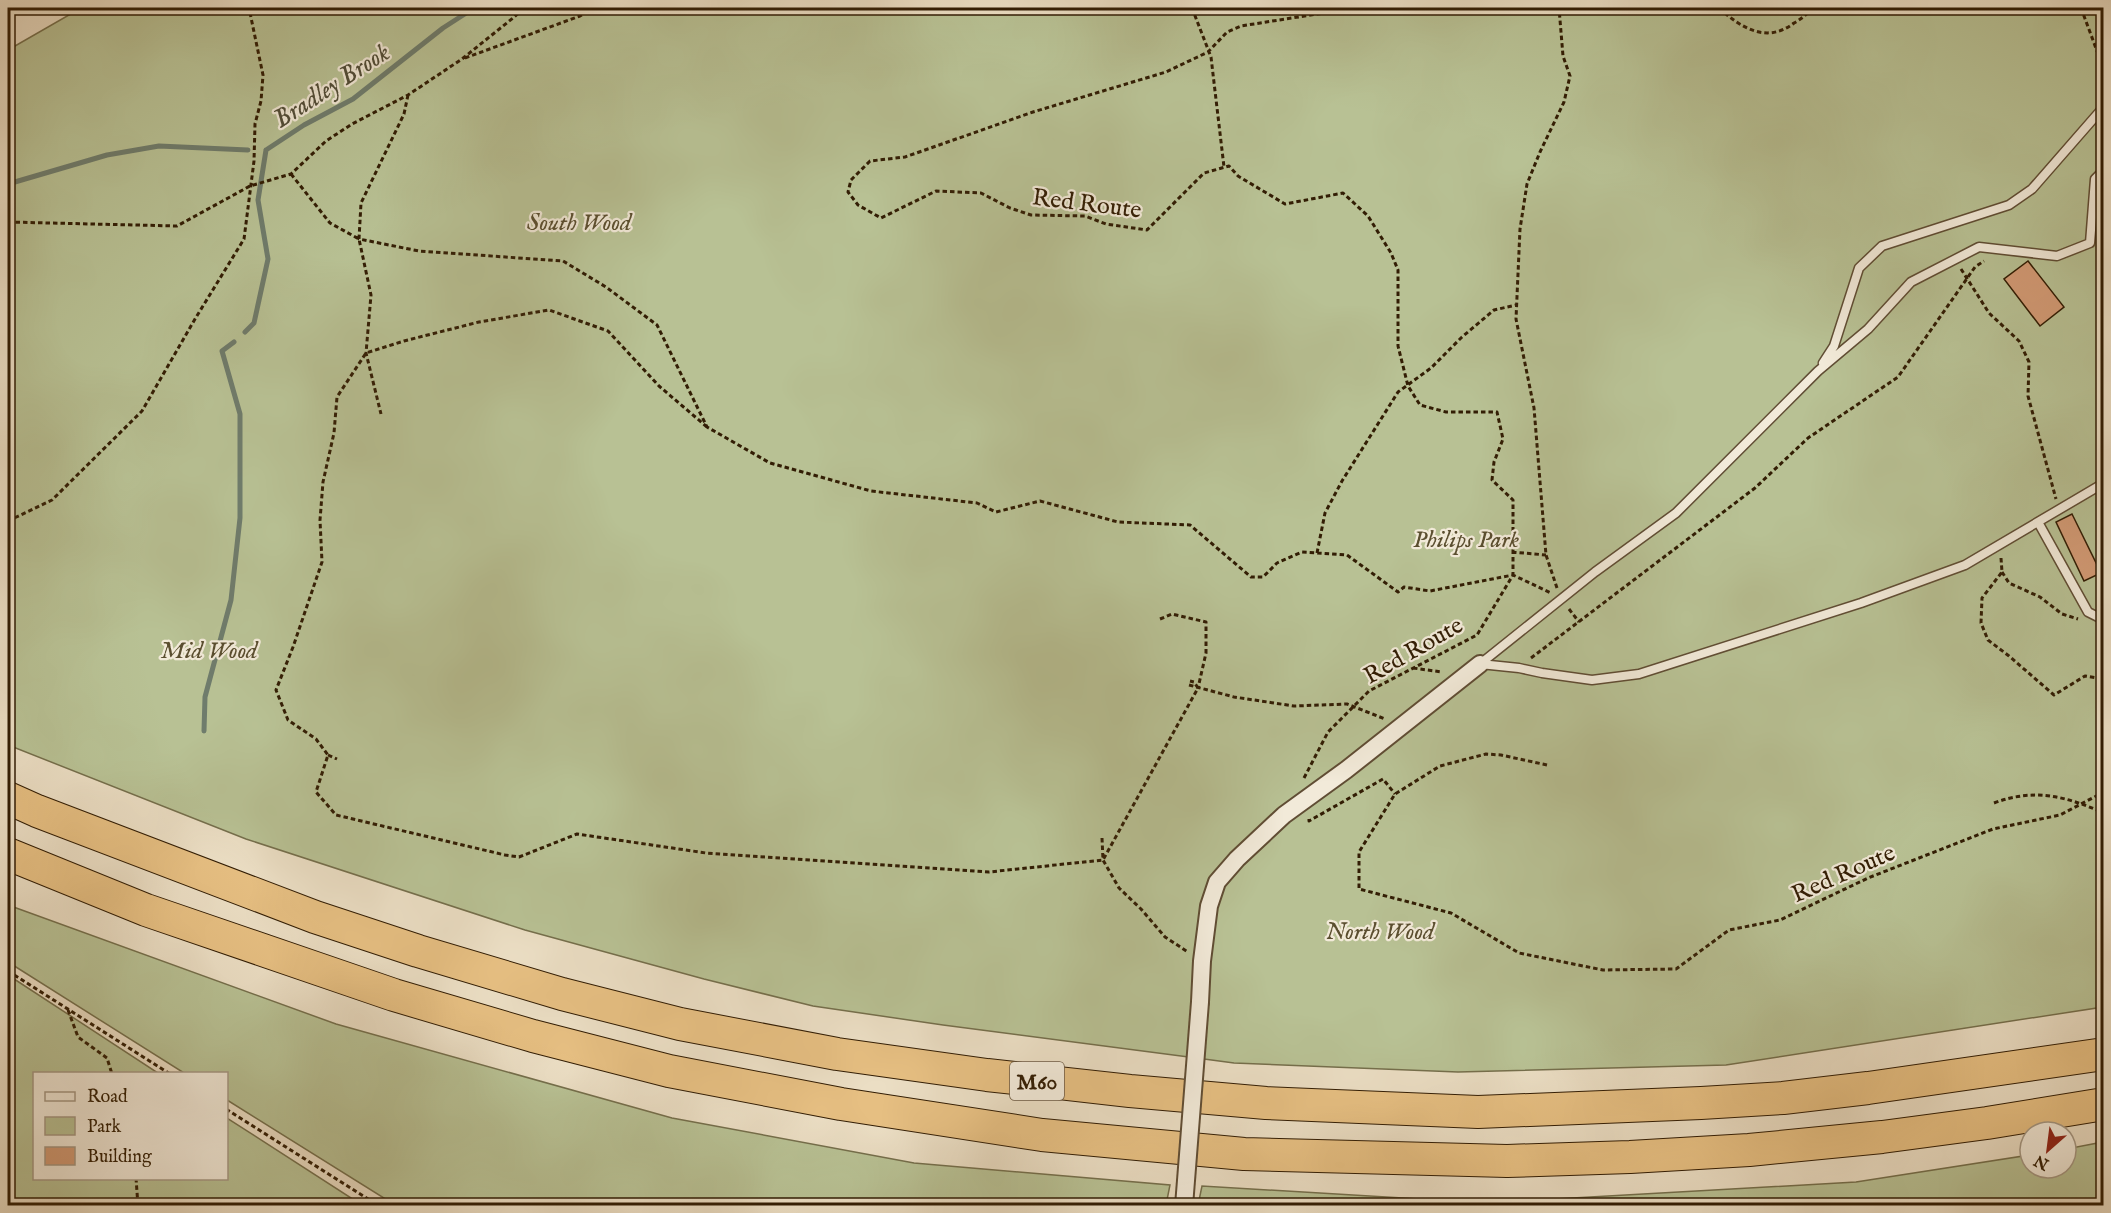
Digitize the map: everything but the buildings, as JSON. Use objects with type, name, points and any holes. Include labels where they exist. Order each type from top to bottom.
[{"type":"highway","name":"M60","points":[[8,798],[315,916],[418,951],[562,994],[680,1024],[826,1052],[987,1075],[1266,1103],[1478,1112],[1783,1098],[1879,1087],[2103,1054]]},
{"type":"highway","name":"M60","points":[[8,854],[146,910],[394,995],[533,1036],[692,1075],[841,1104],[1042,1135],[1244,1154],[1507,1161],[1749,1150],[1987,1123],[2103,1104]]},
{"type":"street","points":[[1184,1206],[1202,961],[1209,906],[1217,882],[1244,851],[1284,815],[1480,664]]},
{"type":"lane","points":[[1818,371],[1834,346],[1859,268],[1882,246],[2010,205],[2032,189],[2101,110],[2103,111]]},
{"type":"lane","points":[[1480,664],[1595,572],[1676,513],[1818,371],[1868,329],[1911,282],[1979,247],[2057,256],[2090,243],[2095,179],[2103,170]]},
{"type":"lane","points":[[1480,664],[1592,680],[1639,674],[1861,603],[1965,565],[2103,483]]},
{"type":"lane","points":[[2038,522],[2088,612],[2103,620]]},
{"type":"path","points":[[8,521],[52,500],[142,411],[244,239],[254,161],[255,124],[261,101],[263,75],[249,8]]},
{"type":"path","points":[[8,222],[177,226],[250,186],[291,174],[326,141],[408,95],[462,59],[524,8]]},
{"type":"path","points":[[462,59],[580,16],[594,8]]},
{"type":"path","points":[[1192,8],[1209,52],[1224,167],[1229,166],[1238,176],[1285,204],[1343,193],[1368,216],[1391,253],[1398,270],[1398,345],[1408,384],[1420,405],[1446,412],[1497,412],[1503,439],[1494,462],[1492,480],[1513,500],[1511,552],[1513,575]]},
{"type":"path","name":"Red Route","points":[[1224,167],[1204,173],[1147,230],[1106,224],[1085,216],[1031,215],[1010,208],[981,193],[936,191],[881,218],[858,206],[848,192],[851,180],[870,161],[905,157],[1033,112],[1166,72],[1209,52],[1227,32],[1241,26],[1344,8]]},
{"type":"path","points":[[337,759],[328,755],[316,739],[288,720],[276,690],[322,562],[320,520],[322,491],[334,433],[337,397],[366,353],[479,322],[549,310],[608,331],[659,386],[707,427],[770,463],[871,491],[977,503],[996,512],[1040,501],[1118,522],[1190,525],[1251,577],[1263,577],[1277,562],[1302,552],[1347,555],[1398,592],[1404,587],[1430,591],[1513,575],[1560,598],[1546,555],[1534,408],[1516,319],[1520,229],[1527,184],[1564,102],[1570,76],[1563,56],[1559,8]]},
{"type":"path","points":[[1719,8],[1739,25],[1769,34],[1784,31],[1807,14],[1811,8]]},
{"type":"path","points":[[2081,8],[2097,51],[2103,60]]},
{"type":"path","points":[[381,414],[366,353],[371,295],[359,239],[362,203],[404,114],[408,95]]},
{"type":"path","points":[[291,174],[330,223],[359,239],[419,250],[563,261],[606,287],[657,325],[707,427]]},
{"type":"path","points":[[1957,258],[1966,280],[1989,313],[2019,341],[2029,362],[2028,396],[2056,501]]},
{"type":"path","points":[[1519,668],[1755,488],[1808,438],[1898,377],[1976,267]]},
{"type":"path","points":[[1317,553],[1325,513],[1398,392],[1431,368],[1462,337],[1494,310],[1516,305]]},
{"type":"path","points":[[2000,545],[2002,572],[2009,583],[2040,597],[2062,614],[2082,620]]},
{"type":"path","points":[[1511,552],[1546,555]]},
{"type":"path","points":[[2002,572],[1982,598],[1982,623],[1988,640],[2054,695],[2085,676],[2103,679]]},
{"type":"path","name":"Red Route","points":[[1304,801],[1301,784],[1328,732],[1369,691],[1477,635],[1513,575]]},
{"type":"path","points":[[1103,860],[1198,688],[1206,653],[1206,622],[1172,614],[1160,618]]},
{"type":"path","points":[[1573,615],[1579,622]]},
{"type":"path","points":[[1413,668],[1464,675]]},
{"type":"path","points":[[1189,683],[1198,688],[1234,697],[1294,706],[1347,704],[1401,725]]},
{"type":"path","name":"Red Route","points":[[1547,765],[1486,754],[1440,766],[1395,794],[1359,852],[1359,890],[1451,914],[1519,953],[1603,970],[1676,969],[1729,930],[1779,920],[1868,878],[1993,829],[2060,815],[2103,792]]},
{"type":"path","points":[[328,755],[316,792],[336,815],[519,857],[577,834],[706,853],[989,872],[1103,860]]},
{"type":"path","points":[[1304,801],[1309,821],[1383,779],[1395,794]]},
{"type":"path","points":[[1994,803],[2013,796],[2051,795],[2082,803],[2103,813]]},
{"type":"path","points":[[1102,838],[1103,860],[1119,888],[1166,938],[1202,961]]},
{"type":"path","points":[[8,971],[167,1072]]},
{"type":"path","points":[[67,1008],[78,1037],[107,1058],[111,1072]]},
{"type":"path","points":[[228,1110],[380,1206]]},
{"type":"path","points":[[136,1180],[138,1206]]},
{"type":"green space","name":"Philips Park","points":[[81,8],[2103,8],[2103,1007],[1726,1065],[1458,1072],[1234,1063],[813,1006],[704,979],[525,930],[246,839],[8,745],[8,104],[13,103],[8,74],[8,50]]},
{"type":"green space","points":[[8,905],[336,1024],[672,1118],[914,1163],[1170,1185],[1166,1205],[395,1205],[228,1101],[228,1072],[182,1072],[8,962]]},
{"type":"green space","points":[[8,975],[156,1072],[33,1072],[33,1180],[228,1180],[228,1119],[362,1205],[8,1205]]},
{"type":"green space","points":[[2103,1142],[2103,1205],[1198,1205],[1202,1186],[1486,1203],[1856,1182],[2018,1157],[2018,1180],[2078,1180],[2078,1147]]},
{"type":"waterway","name":"Bradley Brook","points":[[266,150],[304,125],[353,99],[443,28],[474,8]]},
{"type":"waterway","points":[[8,184],[107,155],[159,146],[248,150]]},
{"type":"waterway","points":[[245,332],[254,323],[268,259],[258,200],[266,150]]},
{"type":"waterway","points":[[204,731],[205,697],[231,600],[240,518],[240,414],[222,351],[234,342]]},
{"type":"park label","name":"South Wood","points":[[579,222]]},
{"type":"park label","name":"Mid Wood","points":[[209,650]]},
{"type":"park label","name":"North Wood","points":[[1380,931]]}]
